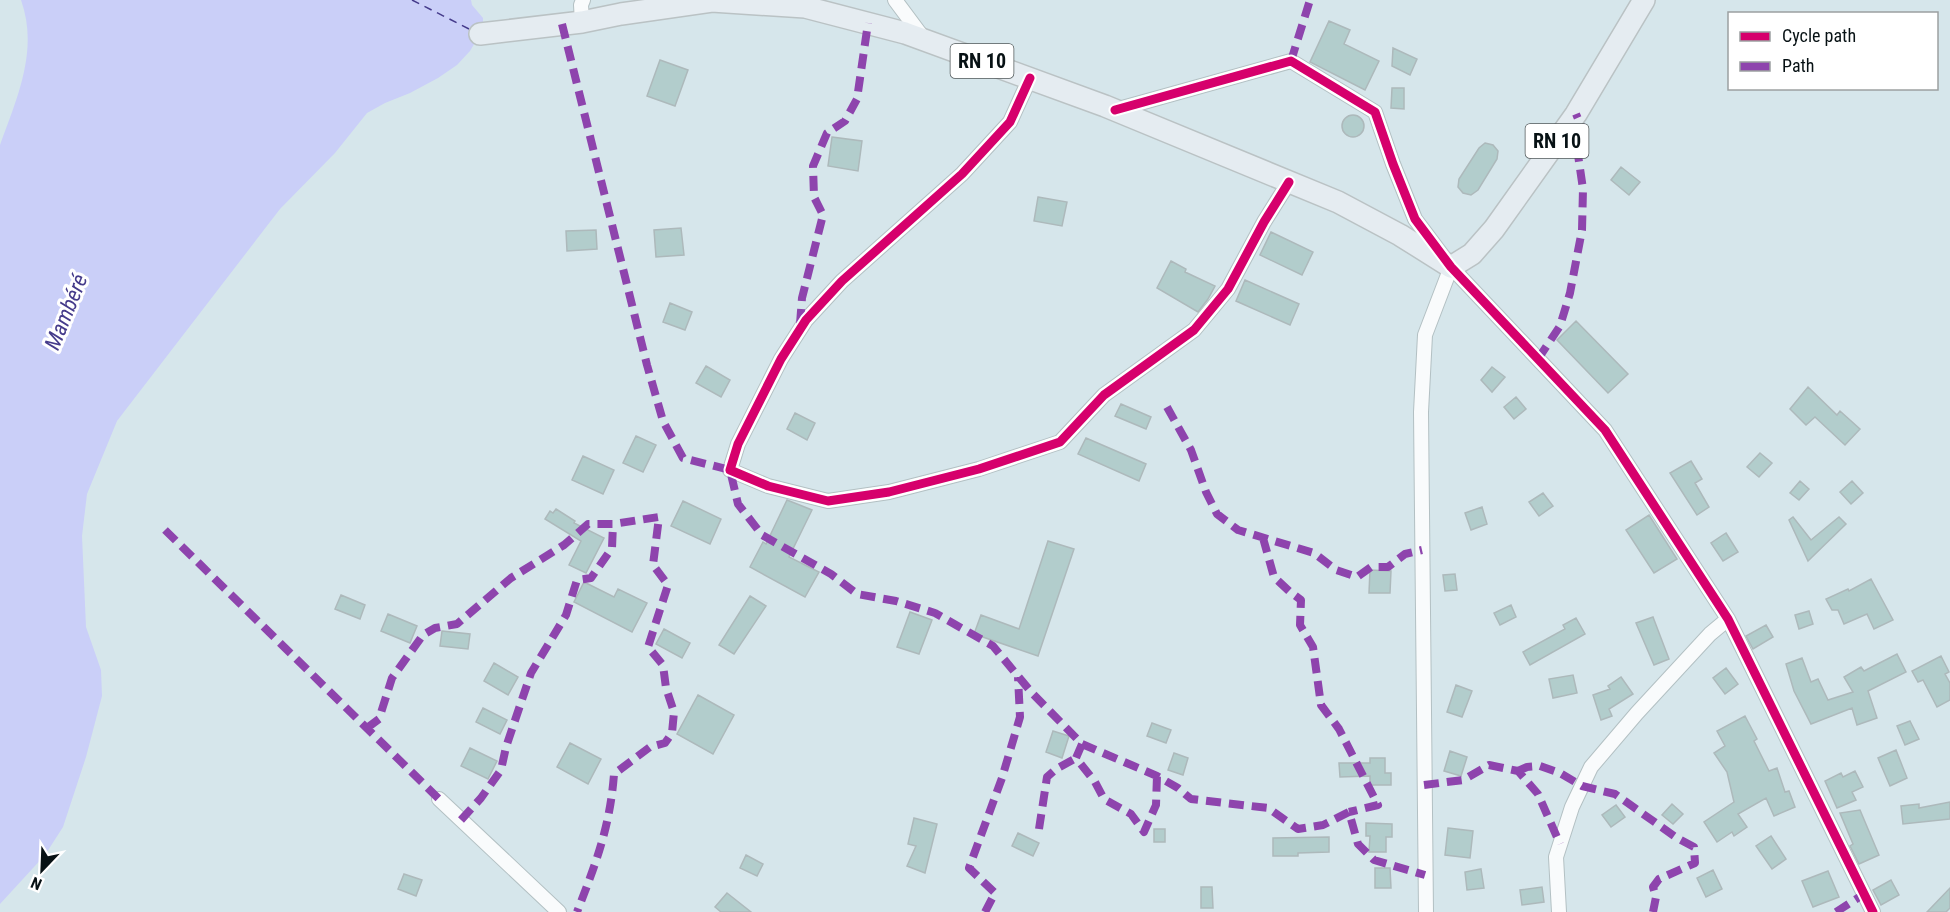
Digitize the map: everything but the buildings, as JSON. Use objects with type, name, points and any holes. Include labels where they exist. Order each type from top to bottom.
[{"type":"main road","name":"RN 10","points":[[480,34],[582,22],[621,14],[712,2],[805,7],[926,40],[1115,110],[1338,202],[1400,234],[1451,267],[1472,254],[1494,229],[1576,114],[1644,0]]},
{"type":"street","points":[[582,22],[583,0]]},
{"type":"street","points":[[895,0],[926,40]]},
{"type":"street","points":[[1115,110],[1292,61],[1375,112],[1415,219],[1451,267],[1605,430],[1728,619],[1873,912]]},
{"type":"street","points":[[1030,78],[1010,122],[962,174],[842,281],[806,320],[781,359],[738,444],[730,470],[768,486],[828,501],[889,492],[979,469],[1060,442],[1104,395],[1194,330],[1228,289],[1264,222],[1289,182]]},
{"type":"street","points":[[1426,912],[1421,412],[1425,335],[1451,267]]},
{"type":"street","points":[[1559,912],[1556,857],[1572,807],[1591,767],[1710,634],[1728,619]]},
{"type":"street","points":[[438,799],[559,912]]},
{"type":"water","name":"Mambéré","points":[[21,0],[471,0],[472,5],[483,18],[483,24],[470,51],[457,65],[410,93],[367,113],[335,153],[280,209],[117,421],[87,494],[82,536],[86,627],[101,670],[102,696],[86,757],[63,827],[45,855],[0,904],[0,145],[19,92],[27,55],[28,37]]},
{"type":"ferry route","points":[[412,0],[471,30]]},
{"type":"marked path","points":[[1291,61],[1310,0]]},
{"type":"marked path","points":[[800,324],[802,298],[823,215],[814,197],[813,166],[827,133],[845,121],[857,99],[868,23]]},
{"type":"marked path","points":[[562,24],[647,365],[663,421],[683,458],[730,470],[738,504],[762,535],[831,574],[857,594],[896,601],[935,613],[993,646],[1032,693],[1082,744],[1157,776],[1178,788],[1191,799],[1268,808],[1298,829],[1323,825],[1349,812],[1358,844],[1374,860],[1425,875]]},
{"type":"marked path","points":[[1538,359],[1560,326],[1570,293],[1582,230],[1583,189],[1577,148],[1583,130],[1576,114]]},
{"type":"marked path","points":[[1167,407],[1191,450],[1206,492],[1217,514],[1238,530],[1314,553],[1336,570],[1357,577],[1371,567],[1388,567],[1405,554],[1422,550]]},
{"type":"marked path","points":[[367,728],[379,719],[392,678],[423,635],[435,628],[457,624],[511,578],[564,545],[588,524],[613,524],[659,517],[653,565],[668,585],[648,647],[663,665],[666,688],[674,712],[672,733],[665,743],[650,747],[614,774],[606,828],[577,912]]},
{"type":"marked path","points":[[461,820],[481,798],[501,770],[506,747],[531,673],[566,615],[577,580],[591,578],[612,548],[613,524]]},
{"type":"marked path","points":[[165,530],[439,799]]},
{"type":"marked path","points":[[1263,538],[1274,577],[1301,600],[1300,625],[1313,647],[1321,705],[1339,729],[1378,805],[1349,812]]},
{"type":"marked path","points":[[985,912],[995,893],[969,868],[1002,778],[1020,717],[1018,677]]},
{"type":"marked path","points":[[1082,744],[1076,758],[1095,782],[1104,799],[1131,814],[1144,832],[1156,805],[1157,776]]},
{"type":"marked path","points":[[1039,829],[1047,777],[1076,758]]},
{"type":"marked path","points":[[1424,785],[1463,780],[1489,765],[1518,771],[1538,794],[1560,844]]},
{"type":"marked path","points":[[1518,771],[1527,767],[1540,766],[1560,773],[1582,786],[1615,794],[1677,838],[1694,847],[1695,863],[1659,879],[1653,887],[1656,897],[1653,912]]},
{"type":"marked path","points":[[1836,912],[1864,894]]},
{"type":"cycle path","points":[[1115,110],[1291,61],[1375,112],[1415,219],[1451,267],[1605,430],[1728,619],[1873,912]]},
{"type":"cycle path","points":[[1030,78],[1010,122],[962,174],[842,281],[806,320],[781,359],[738,444],[730,470],[768,486],[828,501],[889,492],[979,469],[1060,442],[1104,395],[1194,330],[1228,289],[1264,222],[1289,182]]}]
